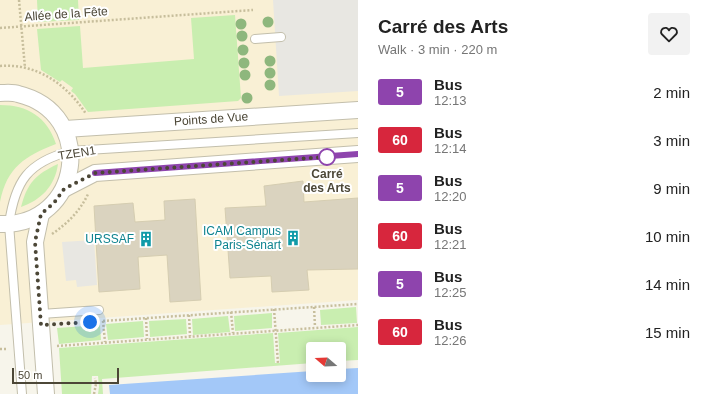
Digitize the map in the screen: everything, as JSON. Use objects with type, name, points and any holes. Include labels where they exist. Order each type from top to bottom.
[{"type":"street","points":[[0,93],[17,94],[36,100],[53,112],[65,129],[71,151],[70,171],[64,189],[54,203],[41,214],[25,221],[4,224]]},
{"type":"street","name":"Points de Vue","points":[[65,129],[358,110]]},
{"type":"street","points":[[64,189],[95,173],[358,154]]},
{"type":"street","points":[[41,214],[35,242],[46,394]]},
{"type":"lane","points":[[255,39],[281,37]]},
{"type":"lane","name":"TZEN1","points":[[22,394],[4,224],[18,188],[30,171],[42,161],[58,154],[71,151],[358,132]]},
{"type":"lane","points":[[40,314],[99,310]]},
{"type":"path","points":[[19,0],[25,68]]},
{"type":"path","name":"Allée de la Fête","points":[[0,28],[253,10]]},
{"type":"path","points":[[96,322],[358,304]]},
{"type":"path","points":[[314,307],[315,328]]},
{"type":"path","points":[[274,310],[278,363]]},
{"type":"path","points":[[231,312],[233,333]]},
{"type":"path","points":[[189,315],[190,336]]},
{"type":"path","points":[[146,318],[147,339]]},
{"type":"path","points":[[103,321],[105,342]]},
{"type":"path","points":[[43,347],[358,325]]},
{"type":"path","points":[[94,394],[96,378]]},
{"type":"shaded area","points":[[0,0],[358,0],[358,300],[0,325]]},
{"type":"shaded area","points":[[273,0],[358,0],[358,91],[279,96]]},
{"type":"shaded area","points":[[94,240],[97,285],[77,287],[76,280],[66,281],[62,242]]},
{"type":"green space","points":[[37,0],[78,0],[79,20],[38,22]]},
{"type":"green space","points":[[235,15],[241,98],[238,101],[88,112],[75,94],[71,91],[73,88],[62,80],[60,82],[41,70],[37,29],[80,26],[83,68],[194,59],[191,18]]},
{"type":"green space","points":[[0,105],[19,107],[35,114],[47,127],[56,144],[35,153],[19,164],[7,180],[0,202]]},
{"type":"green space","points":[[58,164],[54,179],[46,191],[35,200],[21,207],[26,192],[34,180]]},
{"type":"green space","points":[[356,307],[357,323],[321,325],[320,310]]},
{"type":"green space","points":[[272,313],[272,328],[235,331],[234,316]]},
{"type":"green space","points":[[228,316],[230,332],[193,335],[192,319]]},
{"type":"green space","points":[[186,319],[187,334],[150,337],[149,321]]},
{"type":"green space","points":[[143,321],[144,337],[108,340],[106,324]]},
{"type":"green space","points":[[100,325],[101,340],[59,344],[57,328]]},
{"type":"green space","points":[[358,327],[358,360],[346,361],[346,342],[306,342],[306,364],[102,379],[103,394],[98,394],[98,376],[92,376],[91,394],[62,394],[59,348],[273,333],[275,363],[280,363],[278,333]]},
{"type":"water","points":[[358,368],[358,394],[110,394],[109,385],[306,371],[306,382],[346,382],[346,369]]},
{"type":"building","name":"ICAM Campus Paris-Sénart","points":[[303,181],[304,202],[358,198],[358,269],[307,270],[309,290],[272,292],[271,276],[230,278],[225,208],[266,206],[264,186]]},
{"type":"building","name":"URSSAF","points":[[195,199],[201,300],[170,302],[167,255],[138,257],[140,289],[99,292],[94,206],[133,203],[135,222],[165,220],[164,201]]},
{"type":"bus line","name":"5","points":[[95,173],[358,154]]},
{"type":"place","name":"Carré des Arts","points":[[327,157]]},
{"type":"place","name":"ICAM Campus Paris-Sénart","points":[[293,238]]},
{"type":"place","name":"URSSAF","points":[[146,239]]},
{"type":"route","points":[[90,322],[41,325],[35,242],[41,214],[54,203],[64,189],[95,173],[327,157]]}]
